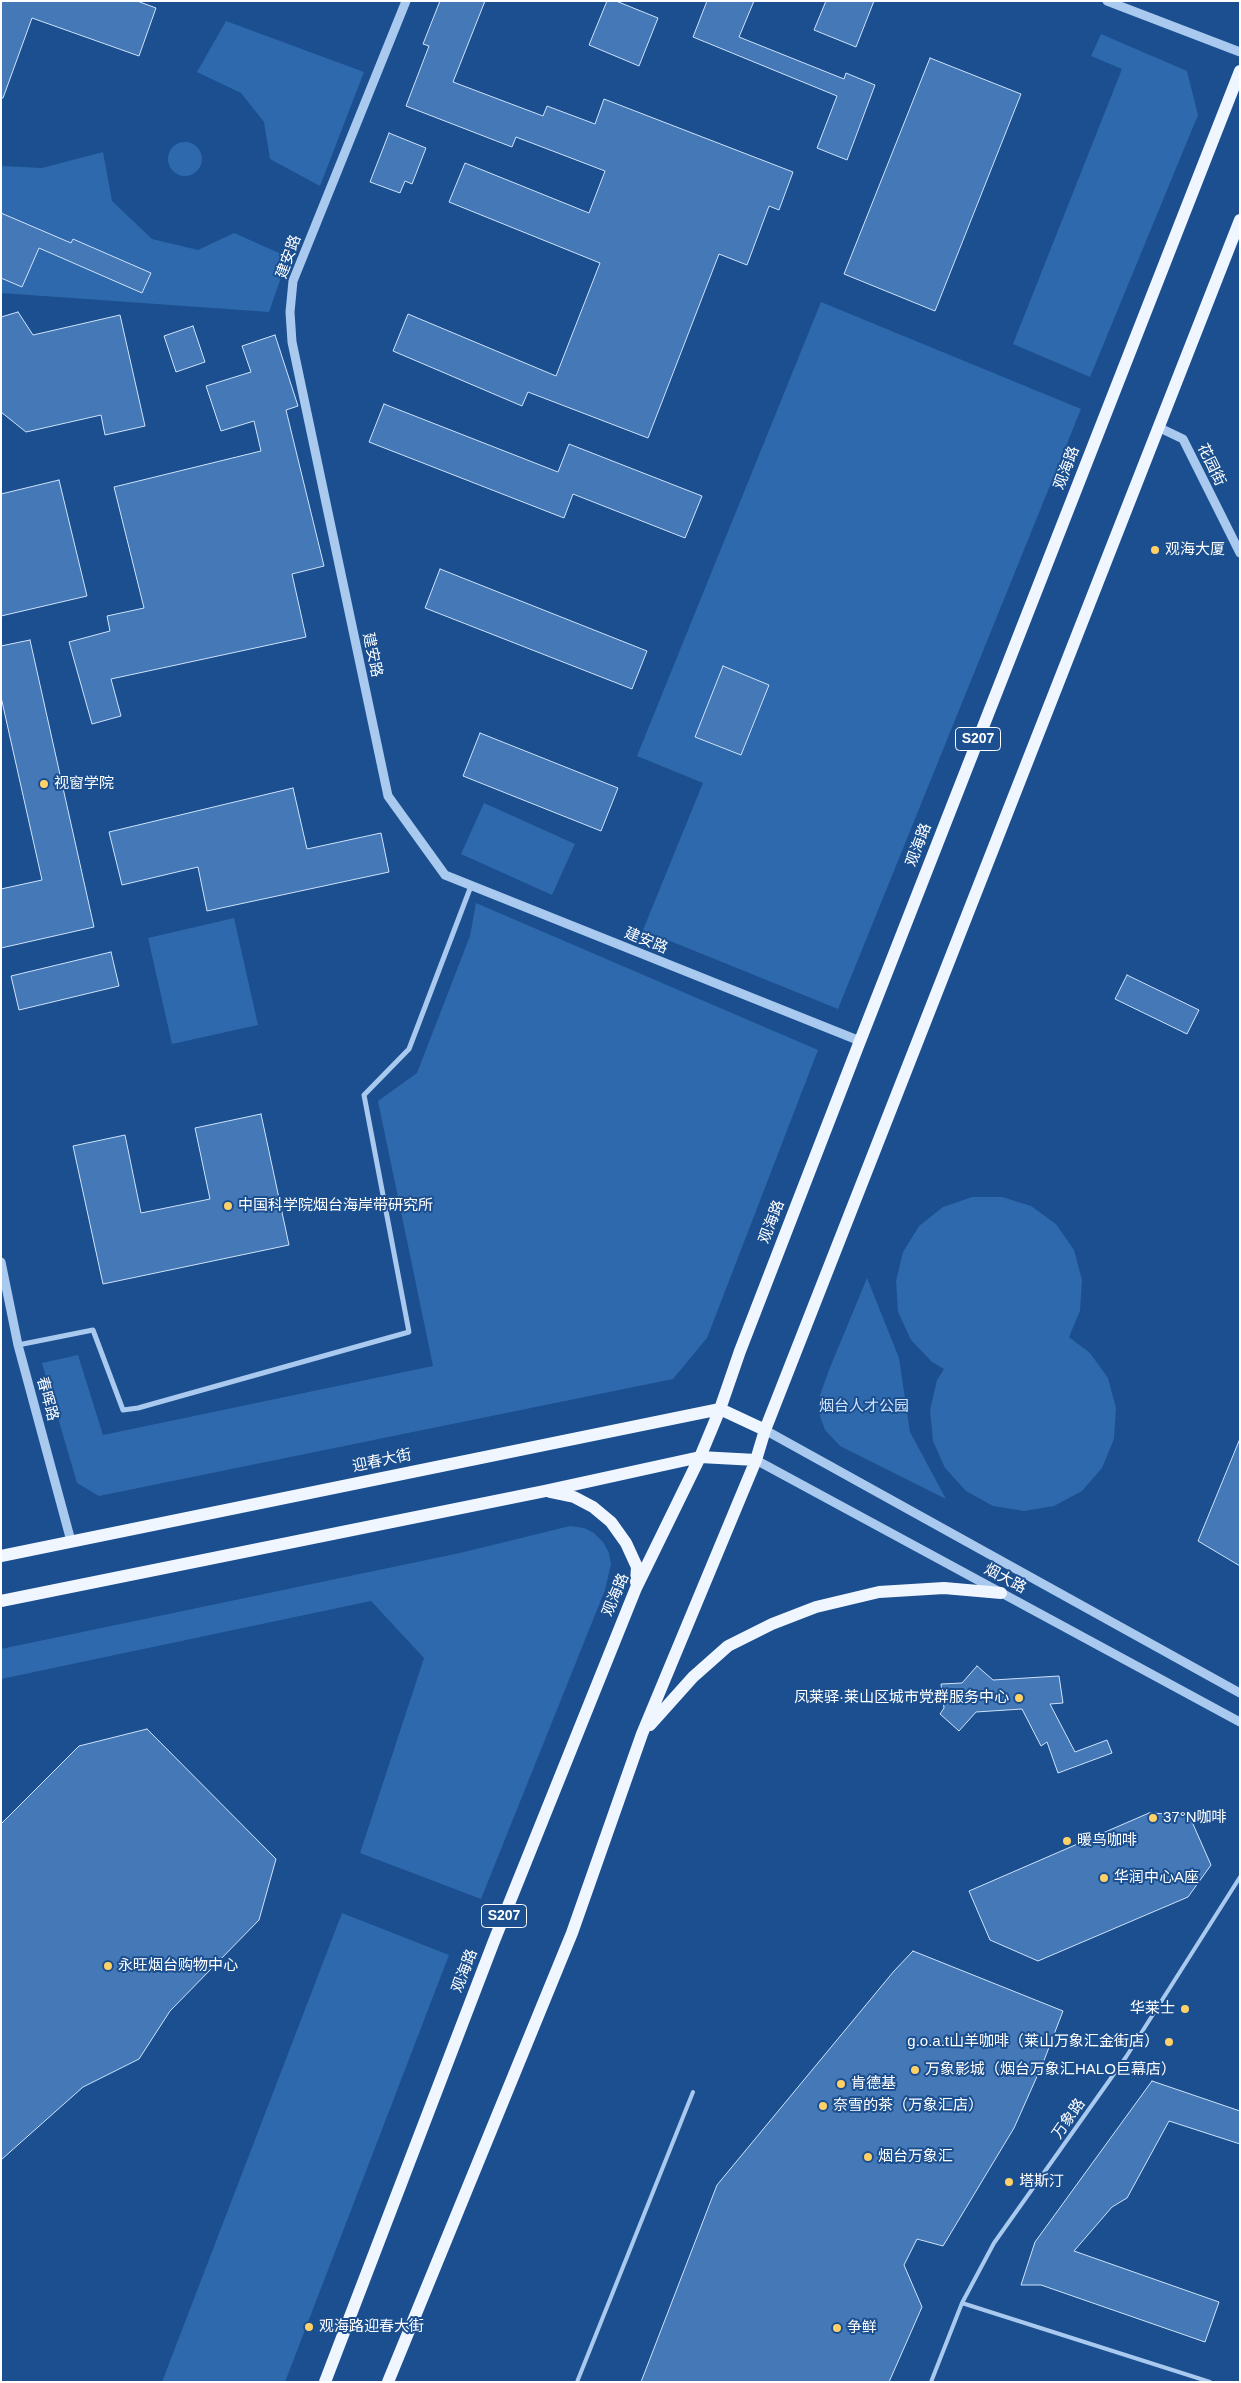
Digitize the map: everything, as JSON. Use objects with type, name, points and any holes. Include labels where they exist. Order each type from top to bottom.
[{"type":"main road","name":"观海路","points":[[326,2382],[494,1941],[636,1588],[700,1457],[720,1409],[740,1351],[860,1040],[1240,70]]},
{"type":"main road","points":[[388,2382],[572,1933],[642,1734],[756,1460],[764,1430],[1160,428],[1240,220]]},
{"type":"main road","points":[[720,1409],[764,1430]]},
{"type":"main road","name":"迎春大街","points":[[1,1556],[720,1409]]},
{"type":"main road","points":[[1,1601],[545,1491],[700,1457],[756,1460]]},
{"type":"main road","points":[[545,1491],[574,1497],[593,1507],[611,1522],[626,1543],[637,1567],[636,1588]]},
{"type":"main road","points":[[642,1734],[693,1677],[728,1646],[772,1624],[816,1607],[879,1592],[944,1588],[1002,1593]]},
{"type":"street","name":"建安路","points":[[406,1],[293,281],[290,312],[291,332],[388,796],[445,875],[860,1040]]},
{"type":"street","points":[[1107,1],[1240,52]]},
{"type":"street","name":"花园街","points":[[1160,428],[1183,439],[1240,553]]},
{"type":"street","points":[[18,1345],[94,1330],[123,1410],[138,1408],[410,1332],[364,1095],[409,1049],[471,886]]},
{"type":"street","name":"春晖路","points":[[1,1262],[18,1345],[71,1541]]},
{"type":"street","name":"烟大路","points":[[764,1430],[1240,1693]]},
{"type":"street","name":"烟大路","points":[[756,1460],[1240,1722]]},
{"type":"lane","name":"万象路","points":[[931,2382],[962,2303],[994,2243],[1126,2057],[1240,1877]]},
{"type":"lane","points":[[577,2382],[693,2092]]},
{"type":"lane","points":[[962,2303],[1210,2382]]},
{"type":"green space","points":[[226,21],[364,72],[320,186],[270,159],[264,122],[241,93],[197,72]]},
{"type":"green space","points":[[1101,34],[1187,71],[1198,115],[1090,377],[1013,344],[1122,69],[1091,56]]},
{"type":"green space","points":[[185,142],[192,143],[197,147],[201,152],[201,166],[197,171],[192,175],[185,176],[178,175],[173,171],[169,166],[168,159],[169,152],[173,147],[178,143]]},
{"type":"green space","points":[[103,152],[112,201],[152,239],[198,250],[234,233],[288,257],[269,312],[1,293],[1,166],[42,168]]},
{"type":"green space","points":[[821,302],[1081,409],[838,1009],[643,930],[703,783],[637,756]]},
{"type":"green space","points":[[484,803],[575,844],[552,895],[461,854]]},
{"type":"green space","points":[[476,903],[818,1050],[707,1338],[673,1379],[99,1496],[77,1483],[42,1363],[78,1355],[103,1435],[433,1366],[378,1101],[417,1073],[470,936]]},
{"type":"green space","points":[[234,918],[258,1025],[172,1044],[148,938]]},
{"type":"green space","points":[[972,1197],[1002,1197],[1031,1206],[1056,1224],[1074,1250],[1082,1280],[1080,1311],[1069,1337],[1090,1353],[1108,1378],[1116,1408],[1114,1439],[1102,1468],[1082,1491],[1054,1506],[1024,1511],[993,1506],[966,1491],[945,1468],[933,1441],[930,1410],[937,1380],[944,1369],[932,1362],[911,1340],[898,1312],[896,1281],[903,1252],[919,1226],[943,1207]]},
{"type":"green space","name":"烟台人才公园","points":[[867,1278],[899,1358],[910,1432],[946,1499],[840,1446],[825,1430],[820,1416],[820,1395]]},
{"type":"green space","points":[[570,1526],[584,1528],[594,1533],[603,1542],[609,1553],[611,1564],[605,1590],[481,1899],[360,1853],[424,1658],[371,1601],[1,1679],[1,1649],[460,1553]]},
{"type":"green space","points":[[342,1913],[449,1955],[285,2382],[162,2382]]},
{"type":"building","points":[[1,1],[137,1],[156,8],[139,56],[32,18],[3,98],[1,98]]},
{"type":"building","points":[[440,1],[485,1],[453,82],[543,116],[547,106],[595,124],[604,99],[793,172],[779,210],[769,206],[747,265],[719,254],[648,438],[528,392],[522,406],[393,351],[408,314],[556,376],[600,263],[449,202],[465,163],[589,213],[605,171],[516,137],[512,147],[406,106],[429,46],[423,44]]},
{"type":"building","points":[[607,1],[616,1],[658,18],[639,66],[589,45]]},
{"type":"building","points":[[707,1],[754,1],[739,37],[844,79],[846,73],[875,85],[847,160],[817,148],[837,96],[693,37]]},
{"type":"building","points":[[826,1],[874,1],[856,47],[814,30]]},
{"type":"building","points":[[930,58],[1021,94],[935,311],[844,274]]},
{"type":"building","points":[[389,133],[426,148],[412,184],[405,181],[400,193],[370,182]]},
{"type":"building","points":[[1,213],[71,243],[73,239],[151,273],[142,293],[39,248],[22,287],[1,278]]},
{"type":"building","points":[[18,312],[33,335],[120,315],[145,426],[105,435],[101,415],[26,432],[1,412],[1,317]]},
{"type":"building","points":[[193,326],[205,362],[176,372],[164,336]]},
{"type":"building","points":[[275,335],[298,406],[286,410],[324,566],[292,574],[306,637],[111,679],[121,716],[92,724],[69,642],[110,631],[107,616],[144,608],[114,487],[261,451],[254,421],[221,431],[206,386],[251,372],[242,346]]},
{"type":"building","points":[[384,404],[558,472],[569,444],[702,496],[685,538],[573,494],[564,518],[369,442]]},
{"type":"building","points":[[59,480],[87,596],[1,616],[1,494]]},
{"type":"building","points":[[440,569],[647,651],[632,689],[425,608]]},
{"type":"building","points":[[30,640],[94,927],[1,948],[1,889],[42,880],[1,697],[1,646]]},
{"type":"building","points":[[723,666],[769,685],[741,755],[695,737]]},
{"type":"building","points":[[480,733],[618,788],[601,831],[463,776]]},
{"type":"building","points":[[293,788],[307,849],[381,833],[389,872],[207,911],[198,867],[122,885],[109,832]]},
{"type":"building","points":[[111,952],[119,986],[19,1010],[11,976]]},
{"type":"building","points":[[1127,975],[1199,1010],[1187,1034],[1115,999]]},
{"type":"building","name":"中国科学院烟台海岸带研究所","points":[[261,1114],[289,1245],[103,1284],[73,1146],[125,1135],[141,1213],[210,1199],[195,1128]]},
{"type":"building","points":[[1240,1441],[1240,1566],[1198,1541]]},
{"type":"building","points":[[977,1666],[993,1680],[1059,1676],[1063,1703],[1050,1704],[1075,1752],[1107,1740],[1112,1753],[1058,1773],[1047,1742],[1041,1746],[1022,1709],[976,1712],[959,1731],[940,1714],[944,1708],[941,1684],[962,1683]]},
{"type":"building","name":"永旺烟台购物中心","points":[[147,1729],[276,1859],[259,1920],[170,2011],[139,2059],[83,2087],[1,2160],[1,1824],[79,1746]]},
{"type":"building","points":[[1149,1813],[1189,1815],[1211,1865],[1188,1897],[1038,1961],[990,1940],[969,1891]]},
{"type":"building","name":"烟台万象汇","points":[[913,1951],[1063,2011],[1043,2063],[1014,2128],[943,2246],[917,2239],[904,2265],[922,2307],[889,2382],[641,2382],[717,2185],[894,1971]]},
{"type":"building","points":[[1152,2081],[1240,2111],[1240,2144],[1169,2121],[1127,2198],[1112,2207],[1074,2251],[1219,2302],[1205,2342],[1041,2285],[1021,2285],[1035,2242]]},
{"type":"place","name":"观海大厦","points":[[1155,550]]},
{"type":"place","name":"视窗学院","points":[[44,784]]},
{"type":"place","name":"中国科学院烟台海岸带研究所","points":[[228,1206]]},
{"type":"place","name":"凤莱驿·莱山区城市党群服务中心","points":[[1019,1698]]},
{"type":"place","name":"37°N咖啡","points":[[1153,1818]]},
{"type":"place","name":"暖鸟咖啡","points":[[1067,1841]]},
{"type":"place","name":"华润中心A座","points":[[1104,1878]]},
{"type":"place","name":"永旺烟台购物中心","points":[[108,1966]]},
{"type":"place","name":"华莱士","points":[[1185,2009]]},
{"type":"place","name":"g.o.a.t山羊咖啡（莱山万象汇金街店）","points":[[1169,2042]]},
{"type":"place","name":"万象影城（烟台万象汇HALO巨幕店）","points":[[915,2070]]},
{"type":"place","name":"肯德基","points":[[841,2084]]},
{"type":"place","name":"奈雪的茶（万象汇店）","points":[[823,2106]]},
{"type":"place","name":"烟台万象汇","points":[[868,2157]]},
{"type":"place","name":"塔斯汀","points":[[1009,2182]]},
{"type":"place","name":"观海路迎春大街","points":[[309,2327]]},
{"type":"place","name":"争鲜","points":[[837,2328]]}]
